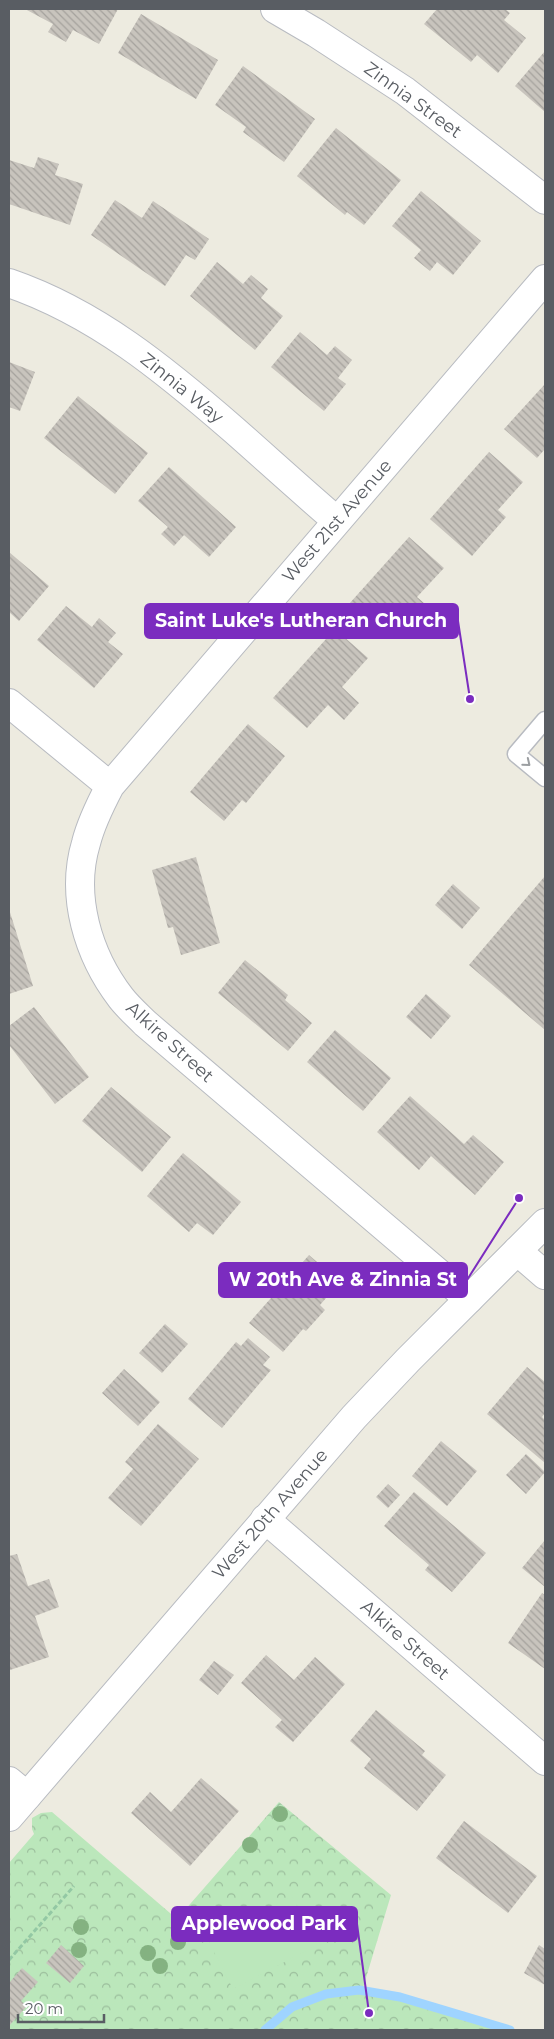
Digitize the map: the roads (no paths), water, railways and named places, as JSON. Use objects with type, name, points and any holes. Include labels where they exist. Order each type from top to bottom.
[{"type":"street","name":"Zinnia Street","points":[[275,9],[316,33],[405,91],[545,200]]},
{"type":"street","name":"West 21st Avenue","points":[[110,786],[545,279]]},
{"type":"street","name":"Zinnia Way","points":[[9,283],[58,303],[110,332],[134,348],[181,384],[337,521]]},
{"type":"street","points":[[9,703],[110,786]]},
{"type":"street","name":"Alkire Street","points":[[110,786],[95,815],[85,845],[80,880],[83,916],[90,944],[121,998],[145,1023],[469,1299]]},
{"type":"street","name":"West 20th Avenue","points":[[9,1817],[18,1788],[265,1519],[380,1389],[545,1223]]},
{"type":"street","points":[[517,1251],[545,1275]]},
{"type":"street","name":"Alkire Street","points":[[265,1519],[545,1761]]},
{"type":"lane","points":[[545,720],[516,754],[545,778]]},
{"type":"waterway","points":[[265,2030],[292,2007],[326,1994],[359,1990],[400,1997],[510,2030]]},
{"type":"place","name":"Saint Luke's Lutheran Church","points":[[470,699]]},
{"type":"place","name":"W 20th Ave & Zinnia St","points":[[519,1198]]},
{"type":"place","name":"Applewood Park","points":[[369,2013]]}]
